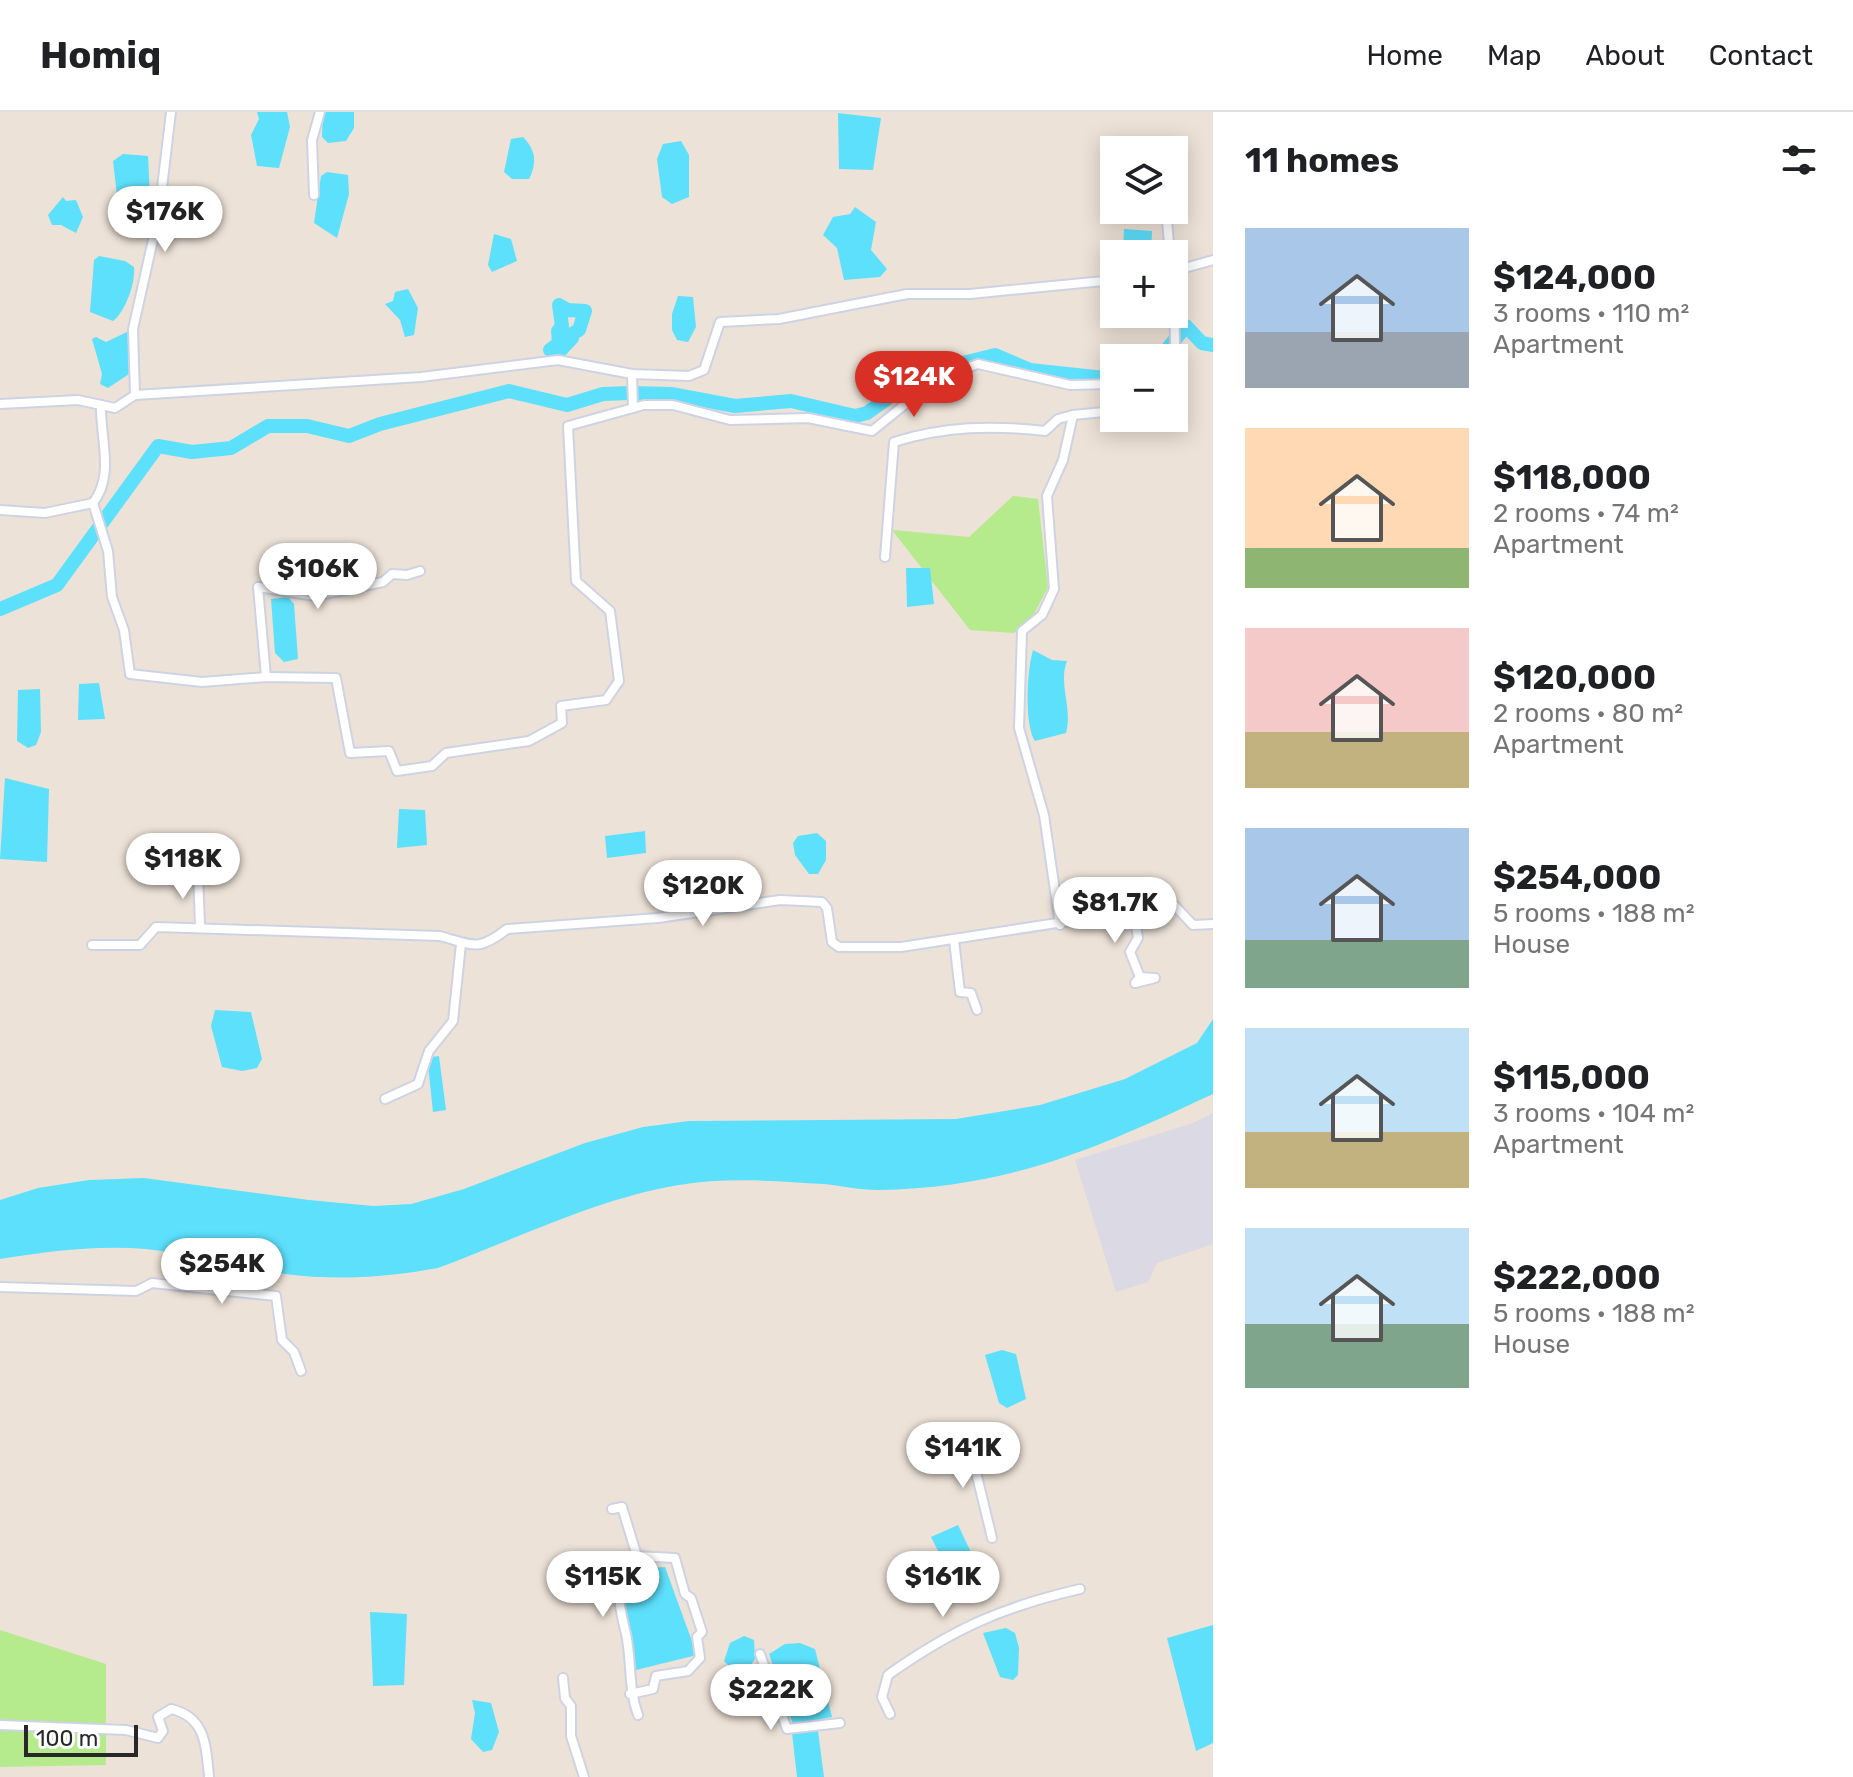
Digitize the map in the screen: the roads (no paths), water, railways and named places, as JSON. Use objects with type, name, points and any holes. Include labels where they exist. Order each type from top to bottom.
[{"type":"street","points":[[135,395],[133,329],[159,213],[171,112]]},
{"type":"street","points":[[314,195],[312,140],[320,112]]},
{"type":"street","points":[[1188,267],[1213,260]]},
{"type":"street","points":[[0,404],[78,400],[115,408],[135,395],[421,377],[558,360],[632,374],[689,376],[704,370],[720,322],[779,319],[907,294],[970,294],[1100,281]]},
{"type":"street","points":[[93,503],[108,551],[112,597],[124,630],[130,674],[202,682],[266,677],[336,678],[350,753],[389,751],[397,771],[432,766],[446,753],[529,741],[562,723],[561,706],[606,700],[619,681],[610,611],[576,581],[568,426],[634,404],[673,405],[730,420],[808,418],[872,431],[939,377],[978,364],[1070,385],[1100,384]]},
{"type":"street","points":[[632,374],[634,404]]},
{"type":"street","points":[[0,510],[45,513],[93,503],[103,490],[101,405]]},
{"type":"street","points":[[885,557],[894,442],[926,432],[991,425],[1045,431],[1058,419],[1100,412]]},
{"type":"street","points":[[1060,925],[1044,815],[1019,728],[1022,631],[1042,615],[1054,589],[1047,496],[1063,460],[1073,415]]},
{"type":"street","points":[[266,677],[258,587],[315,596],[383,582],[392,574],[407,575],[420,571]]},
{"type":"street","points":[[198,874],[200,926]]},
{"type":"street","points":[[92,945],[140,945],[156,927],[200,926],[440,936],[461,944],[490,943],[507,929],[658,918],[780,900],[822,902],[827,908],[832,942],[839,947],[901,947],[1060,925],[1174,905],[1193,925],[1213,924]]},
{"type":"street","points":[[1134,913],[1138,938],[1130,952],[1140,977]]},
{"type":"street","points":[[954,940],[960,992],[971,993],[977,1010]]},
{"type":"street","points":[[385,1099],[418,1084],[429,1051],[453,1021],[461,944]]},
{"type":"street","points":[[0,1287],[136,1291],[152,1283],[276,1296],[282,1340],[294,1352],[301,1371]]},
{"type":"street","points":[[974,1434],[976,1472],[992,1538]]},
{"type":"street","points":[[612,1509],[622,1507],[636,1556]]},
{"type":"street","points":[[630,1694],[653,1689],[656,1676],[688,1671],[700,1658],[697,1637],[702,1632],[691,1598],[685,1594],[675,1558],[636,1556],[618,1567],[617,1598],[626,1633],[630,1694],[638,1715]]},
{"type":"street","points":[[890,1714],[882,1697],[888,1675],[934,1642],[976,1620],[1080,1589]]},
{"type":"street","points":[[760,1654],[787,1729],[840,1723]]},
{"type":"street","points":[[563,1678],[565,1698],[571,1706],[571,1736],[584,1777]]},
{"type":"street","points":[[0,1725],[126,1730],[158,1738],[163,1731],[158,1717],[171,1709],[191,1716],[205,1736],[209,1777]]},
{"type":"water","points":[[257,112],[287,112],[290,127],[279,168],[257,166],[251,135],[259,119]]},
{"type":"water","points":[[323,112],[354,112],[354,128],[346,141],[328,143],[322,137]]},
{"type":"water","points":[[838,113],[881,118],[873,170],[839,169]]},
{"type":"water","points":[[523,137],[533,152],[533,168],[529,179],[512,179],[504,172],[511,139]]},
{"type":"water","points":[[681,141],[689,155],[689,197],[672,204],[662,197],[657,159],[663,144]]},
{"type":"water","points":[[123,154],[148,156],[150,198],[144,206],[118,203],[113,161]]},
{"type":"water","points":[[327,172],[348,175],[349,194],[337,238],[314,223],[321,176]]},
{"type":"water","points":[[63,197],[66,201],[76,200],[83,217],[76,233],[61,225],[52,225],[48,215]]},
{"type":"water","points":[[855,207],[876,222],[871,250],[887,269],[880,277],[844,280],[837,248],[823,235],[833,217],[850,214]]},
{"type":"water","points":[[1124,229],[1152,231],[1152,240],[1124,240]]},
{"type":"water","points":[[494,234],[511,239],[517,261],[492,272],[488,265]]},
{"type":"water","points":[[99,256],[125,261],[134,267],[129,296],[113,321],[90,312],[94,260]]},
{"type":"water","points":[[408,289],[418,308],[414,335],[405,337],[400,320],[385,304],[393,301],[395,292]]},
{"type":"water","points":[[678,296],[693,297],[696,327],[688,342],[677,340],[672,330],[672,314]]},
{"type":"water","points":[[129,331],[129,374],[108,388],[100,384],[102,374],[92,339],[96,337],[106,342]]},
{"type":"water","points":[[906,568],[930,568],[934,604],[907,607]]},
{"type":"water","points":[[288,597],[294,604],[298,659],[284,662],[275,653],[271,599]]},
{"type":"water","points":[[1033,650],[1052,660],[1067,661],[1064,678],[1068,715],[1066,733],[1035,741],[1029,722],[1028,697]]},
{"type":"water","points":[[99,683],[105,719],[78,720],[79,684]]},
{"type":"water","points":[[40,689],[41,732],[36,745],[28,748],[17,741],[18,690]]},
{"type":"water","points":[[5,778],[49,789],[47,862],[0,859]]},
{"type":"water","points":[[399,809],[425,810],[427,845],[397,848]]},
{"type":"water","points":[[645,831],[646,853],[607,858],[605,836]]},
{"type":"water","points":[[817,833],[826,841],[826,860],[818,874],[809,874],[795,855],[793,843],[798,836]]},
{"type":"water","points":[[215,1010],[251,1012],[262,1059],[257,1068],[242,1071],[222,1067],[211,1026]]},
{"type":"water","points":[[1213,1019],[1213,1094],[1091,1148],[1052,1162],[970,1182],[878,1190],[751,1180],[679,1185],[587,1210],[438,1268],[381,1276],[304,1276],[164,1251],[127,1248],[73,1250],[0,1259],[0,1200],[38,1188],[89,1180],[144,1178],[309,1200],[373,1206],[411,1204],[464,1189],[585,1143],[643,1127],[689,1121],[956,1119],[1040,1105],[1125,1079],[1197,1043]]},
{"type":"water","points":[[439,1056],[446,1110],[433,1112],[428,1065],[431,1057]]},
{"type":"water","points":[[1002,1350],[1016,1354],[1026,1399],[1007,1408],[999,1403],[985,1355]]},
{"type":"water","points":[[958,1525],[987,1586],[964,1602],[931,1537]]},
{"type":"water","points":[[665,1567],[697,1655],[636,1670],[621,1582],[649,1568]]},
{"type":"water","points":[[370,1612],[407,1614],[404,1685],[373,1686]]},
{"type":"water","points":[[1213,1625],[1213,1743],[1196,1751],[1167,1638]]},
{"type":"water","points":[[1006,1628],[1015,1633],[1019,1648],[1018,1675],[1013,1680],[1000,1677],[983,1633]]},
{"type":"water","points":[[744,1636],[754,1640],[755,1659],[748,1669],[734,1671],[724,1661],[730,1643]]},
{"type":"water","points":[[800,1643],[815,1649],[832,1717],[793,1724],[769,1654],[785,1644]]},
{"type":"water","points":[[472,1700],[491,1703],[499,1732],[492,1750],[483,1752],[471,1739],[475,1713]]},
{"type":"water","points":[[818,1731],[824,1777],[797,1777],[792,1733]]},
{"type":"waterway","points":[[559,305],[568,310],[585,311],[579,330],[570,335],[572,338],[557,354],[550,350],[559,343],[558,331],[562,326],[559,305]]},
{"type":"waterway","points":[[1171,344],[1186,326],[1202,343],[1213,345]]},
{"type":"waterway","points":[[0,609],[57,585],[158,446],[192,452],[231,448],[268,426],[307,426],[349,436],[380,424],[509,391],[567,405],[603,394],[629,393],[671,394],[735,406],[791,401],[855,416],[867,413],[895,393],[913,387],[931,371],[995,355],[1030,370],[1100,378]]}]
